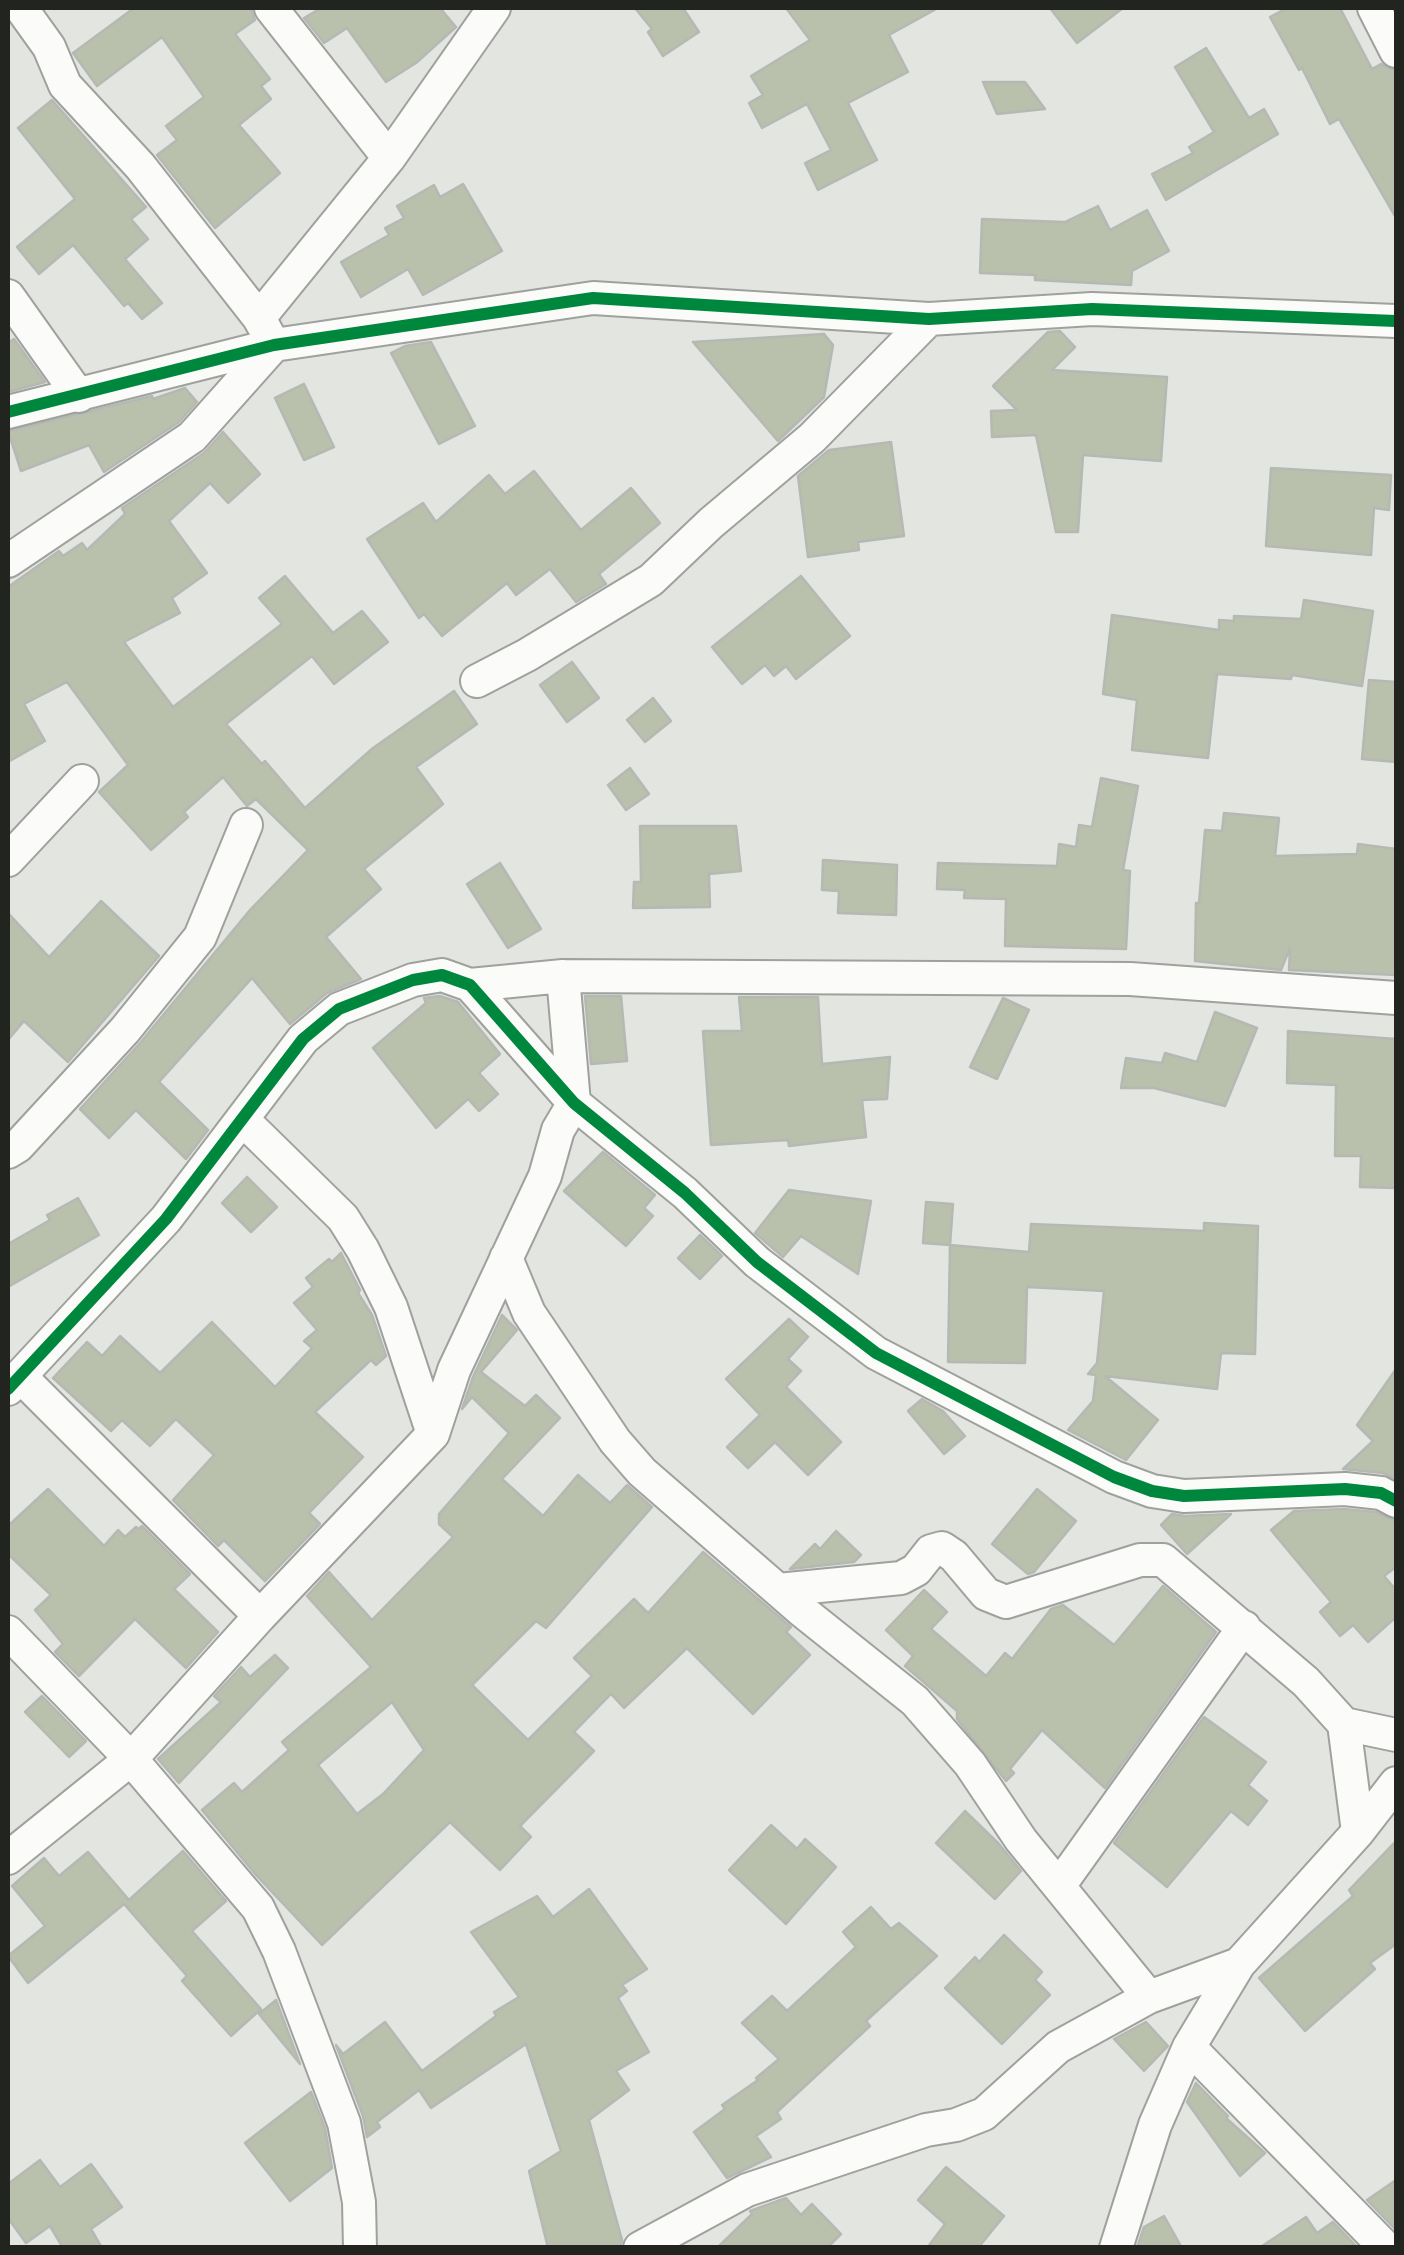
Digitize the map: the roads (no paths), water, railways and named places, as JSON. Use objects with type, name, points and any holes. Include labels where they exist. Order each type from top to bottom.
[{"type":"street","points":[[21,8],[49,46],[66,86],[140,166],[266,331]]},
{"type":"street","points":[[271,8],[389,158]]},
{"type":"street","points":[[8,562],[192,437],[494,8]]},
{"type":"street","points":[[1374,8],[1396,51]]},
{"type":"street","points":[[8,296],[79,396]]},
{"type":"street","points":[[8,412],[79,396],[266,331],[593,298],[929,318],[1092,310],[1396,321]]},
{"type":"street","points":[[476,681],[527,656],[650,580],[812,438],[929,318]]},
{"type":"street","points":[[8,860],[82,781]]},
{"type":"street","points":[[8,1152],[18,1146],[125,1030],[200,937],[246,825]]},
{"type":"street","points":[[260,1616],[14,1383],[166,1218],[303,1039],[339,1010],[412,980],[442,975],[470,985],[564,976],[1130,979],[1396,998]]},
{"type":"street","points":[[8,1858],[132,1759],[260,1616],[433,1434],[454,1370],[545,1176],[558,1130],[574,1103],[564,976]]},
{"type":"street","points":[[470,985],[574,1103],[685,1193],[758,1262],[876,1352],[1114,1477],[1152,1491],[1184,1496],[1344,1489],[1381,1493],[1396,1501]]},
{"type":"street","points":[[242,1119],[343,1218],[364,1250],[391,1306],[433,1434]]},
{"type":"street","points":[[506,1258],[529,1314],[615,1441],[642,1472],[778,1590],[915,1701],[970,1764],[1020,1840],[1150,1997]]},
{"type":"street","points":[[778,1590],[901,1578],[916,1570],[931,1551],[942,1548],[954,1556],[986,1594],[1006,1602],[1140,1560],[1163,1560],[1306,1682],[1344,1724],[1358,1832]]},
{"type":"street","points":[[1059,1886],[1244,1627]]},
{"type":"street","points":[[8,1632],[132,1759],[258,1908],[279,1951],[344,2123],[359,2202],[360,2248]]},
{"type":"street","points":[[1344,1724],[1396,1735]]},
{"type":"street","points":[[1116,2248],[1156,2125],[1189,2047],[1238,1964],[1358,1832],[1396,1783]]},
{"type":"street","points":[[640,2248],[747,2190],[984,2114],[1058,2047],[1150,1997],[1238,1964]]},
{"type":"street","points":[[1189,2047],[1386,2248]]}]
